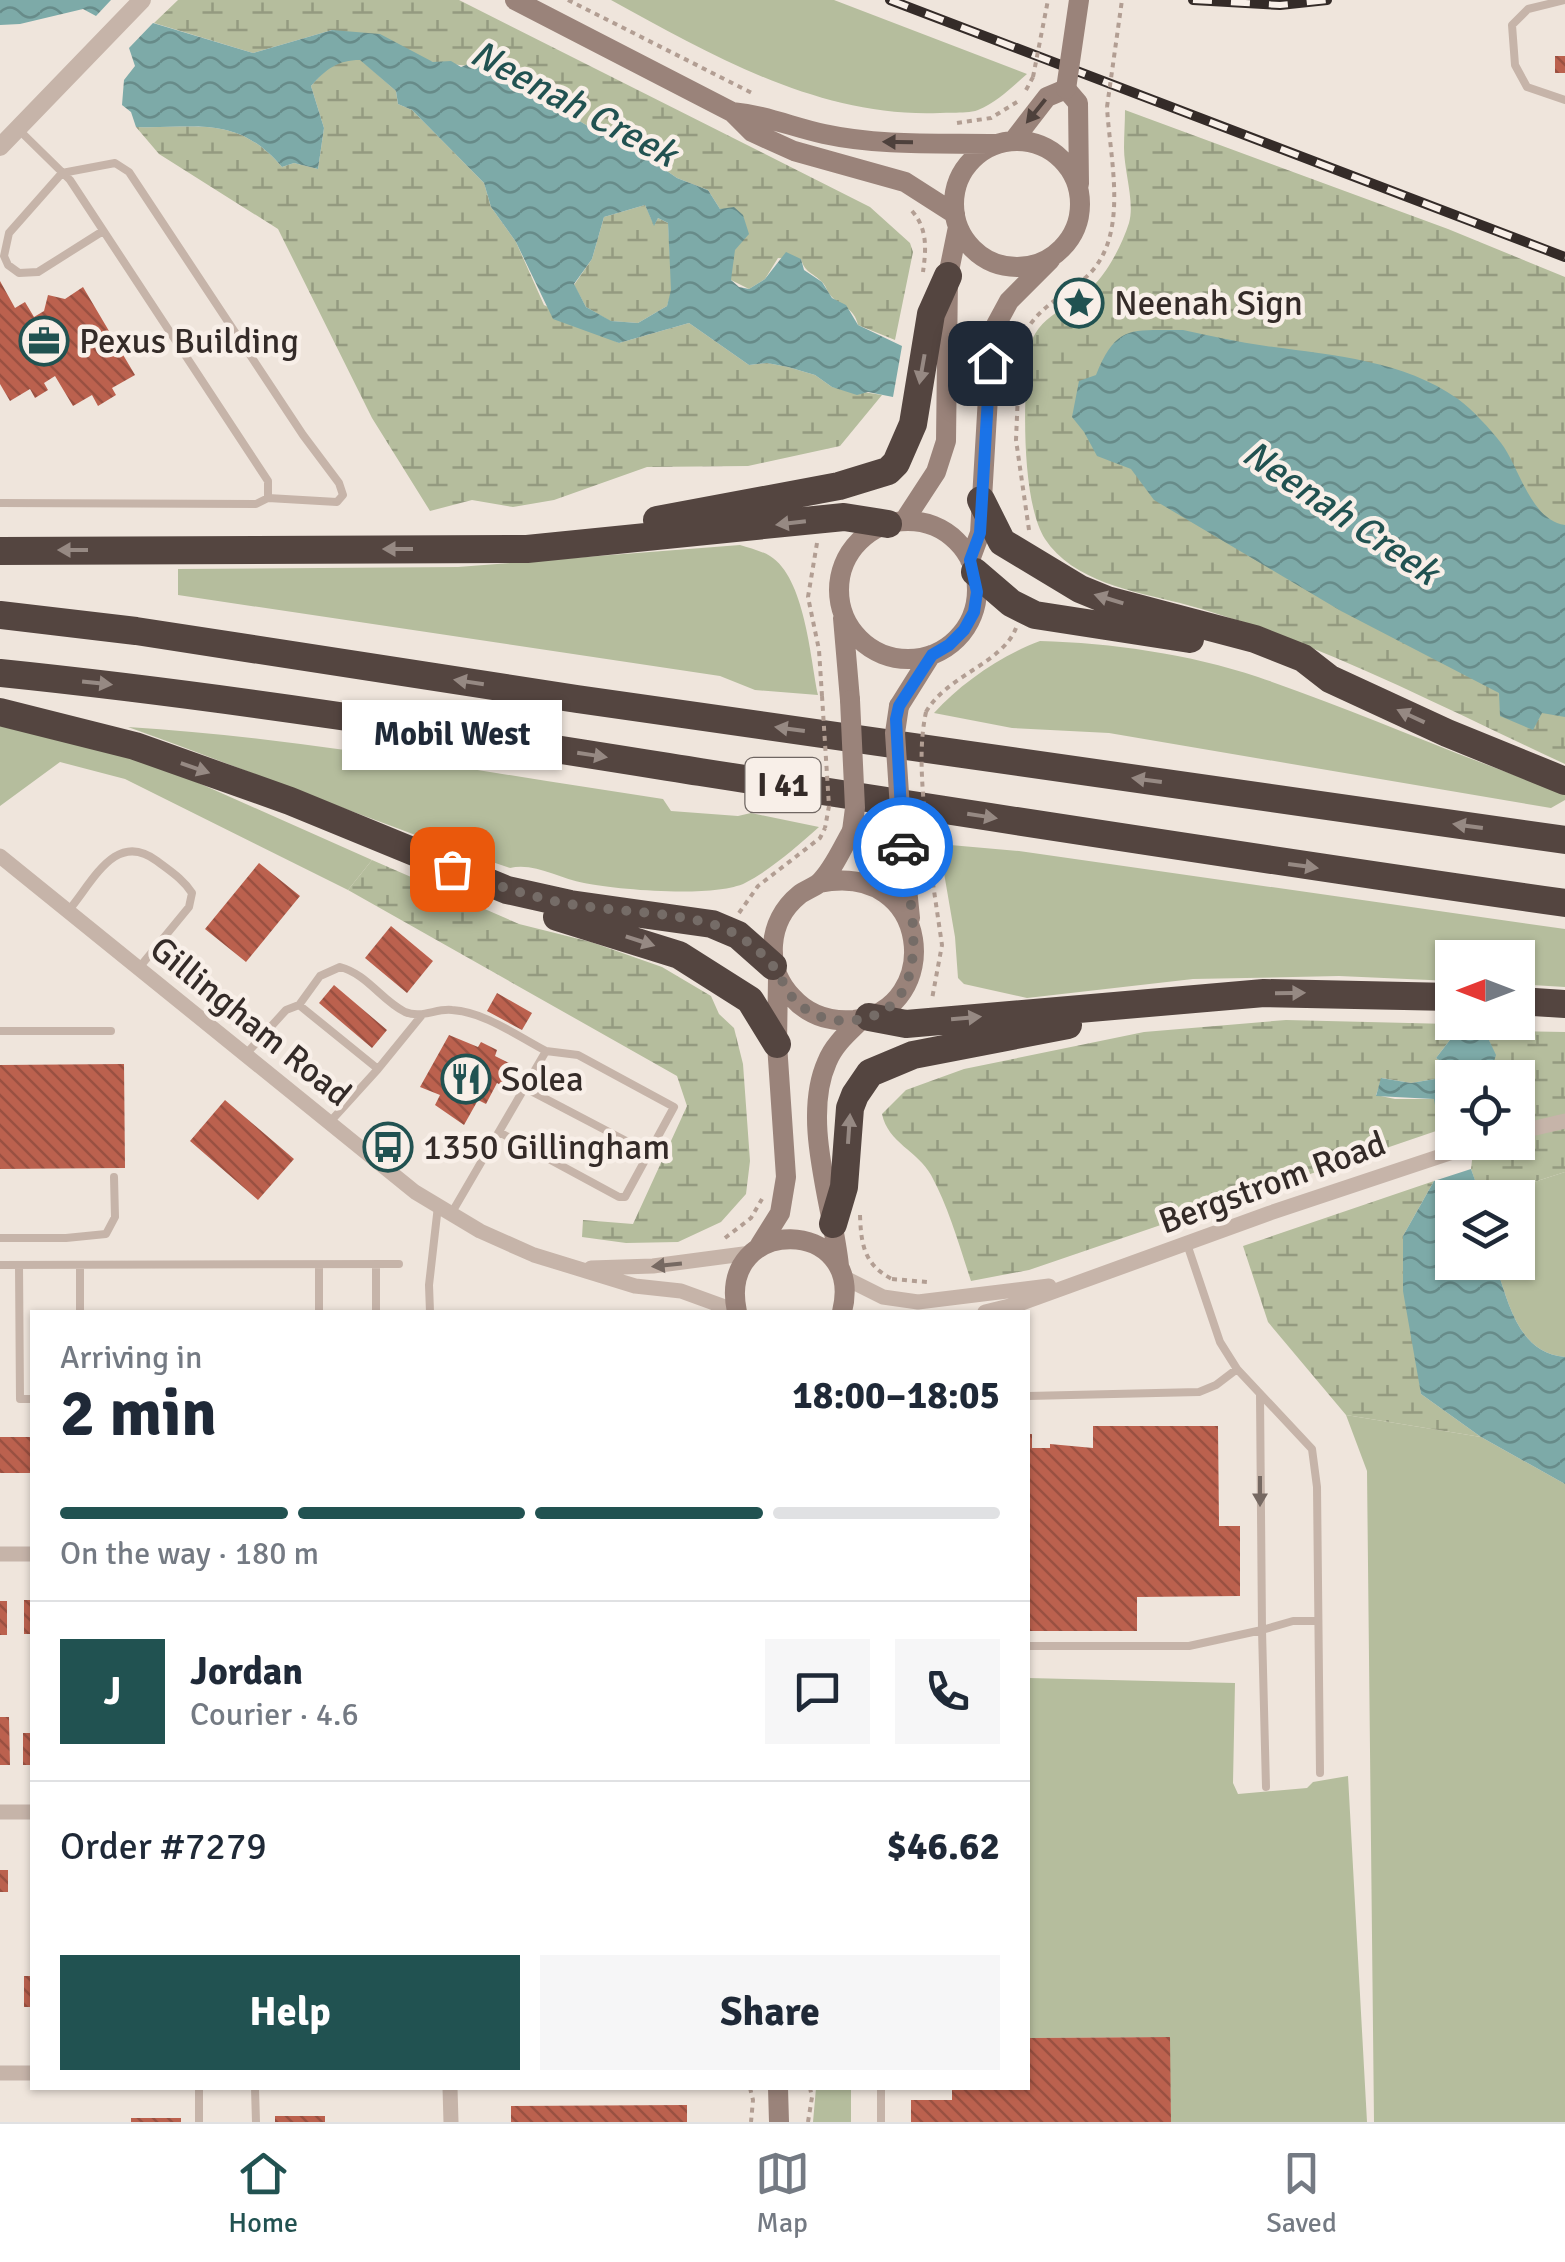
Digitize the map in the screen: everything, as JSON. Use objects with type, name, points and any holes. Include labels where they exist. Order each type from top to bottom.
[{"type":"highway","points":[[438,549],[591,532],[879,476],[896,463],[913,424],[932,314],[948,276]]},
{"type":"highway","points":[[981,500],[1002,542],[1056,578],[1108,600],[1287,651],[1330,678],[1447,733],[1565,781]]},
{"type":"highway","points":[[0,551],[580,545],[844,517],[896,522]]},
{"type":"highway","points":[[972,566],[1020,609],[1046,618],[1194,640],[1296,672],[1330,678]]},
{"type":"highway","name":"I 41","points":[[0,615],[136,631],[576,699],[1565,840]]},
{"type":"highway","name":"I 41","points":[[0,673],[112,684],[388,724],[1222,854],[1565,903]]},
{"type":"highway","points":[[0,712],[135,746],[290,801],[508,890],[570,904],[712,924],[732,932],[776,971]]},
{"type":"highway","points":[[452,869],[489,892],[542,912],[679,954],[750,1000],[778,1044]]},
{"type":"highway","points":[[866,1018],[906,1024],[1167,999],[1310,992],[1435,996]]},
{"type":"highway","points":[[834,1224],[844,1187],[850,1108],[870,1072],[913,1055],[1208,999]]},
{"type":"highway","points":[[1535,1002],[1565,1004]]},
{"type":"main road","points":[[515,0],[732,112],[752,132],[794,151],[918,187],[956,221],[968,244],[981,256],[1017,267],[1036,265],[1053,256]]},
{"type":"main road","points":[[972,566],[980,533],[990,363],[996,325],[1008,301],[1038,276],[1066,244],[1076,228],[1080,210],[1078,103],[1066,89],[1079,0]]},
{"type":"main road","points":[[819,883],[852,831],[855,808],[840,589],[843,568],[861,541],[896,522],[936,472],[946,440],[948,276],[956,221],[955,192],[963,172],[977,155],[1004,143],[1047,97],[1066,89]]},
{"type":"main road","points":[[732,112],[760,115],[824,134],[882,142],[1031,142],[1048,149],[1073,174],[1079,191]]},
{"type":"main road","points":[[842,611],[850,628],[878,652],[895,658],[932,655],[964,630],[974,612],[977,592],[972,566],[950,535],[920,522],[896,522]]},
{"type":"main road","points":[[842,1310],[842,1272],[825,1189],[818,1122],[819,1088],[826,1062],[839,1042],[896,998],[913,969],[915,947],[895,732],[899,706],[932,655]]},
{"type":"main road","points":[[736,1310],[736,1280],[780,1213],[785,1193],[774,933],[783,913],[798,896],[819,883],[863,881],[892,898],[911,925]]},
{"type":"main road","points":[[776,971],[788,994],[812,1013],[842,1021],[866,1018]]},
{"type":"main road","points":[[756,1249],[795,1238],[812,1243],[842,1272]]},
{"type":"main road","points":[[778,2090],[779,2122]]},
{"type":"street","points":[[0,147],[142,0]]},
{"type":"street","name":"Gillingham Road","points":[[0,856],[415,1192],[534,1256],[634,1286],[681,1291],[731,1310]]},
{"type":"street","points":[[1535,1128],[1565,1121]]},
{"type":"street","name":"Bergstrom Road","points":[[991,1310],[1435,1157]]},
{"type":"street","name":"Gillingham Road","points":[[582,1268],[653,1266],[756,1249]]},
{"type":"street","name":"Bergstrom Road","points":[[842,1272],[883,1297],[918,1302],[1082,1280]]},
{"type":"street","points":[[0,1554],[30,1554]]},
{"type":"street","points":[[0,1812],[30,1812]]},
{"type":"street","points":[[0,2073],[30,2073]]},
{"type":"street","points":[[450,2090],[450,2122]]},
{"type":"lane","points":[[1565,0],[1528,9],[1512,26],[1515,65],[1527,87],[1565,100]]},
{"type":"lane","points":[[18,129],[62,173],[103,231],[268,481],[268,498]]},
{"type":"lane","points":[[0,503],[256,504],[268,498],[316,503],[337,502],[343,495],[129,172],[115,164],[62,173],[9,233],[3,249],[8,265],[19,273],[38,272],[103,231]]},
{"type":"lane","points":[[69,910],[118,852],[132,848],[146,852],[184,881],[192,893],[189,907],[138,968]]},
{"type":"lane","points":[[246,1054],[286,1010],[299,1005],[320,976],[340,967],[380,991],[404,1012],[422,1015],[449,1009],[480,1016],[546,1051],[578,1055],[671,1104],[674,1111],[628,1194],[619,1196],[499,1132]]},
{"type":"lane","points":[[299,1005],[378,1069]]},
{"type":"lane","points":[[328,1123],[422,1015]]},
{"type":"lane","points":[[0,1032],[111,1031]]},
{"type":"lane","points":[[430,1310],[430,1285],[444,1210],[499,1132],[546,1051]]},
{"type":"lane","points":[[525,1088],[650,1154]]},
{"type":"lane","points":[[0,1238],[106,1234],[115,1217],[114,1177]]},
{"type":"lane","points":[[1187,1244],[1220,1342],[1238,1369],[1312,1449],[1317,1486],[1320,1773]]},
{"type":"lane","points":[[376,1264],[376,1310]]},
{"type":"lane","points":[[0,1266],[399,1264]]},
{"type":"lane","points":[[20,1265],[20,1399],[30,1399]]},
{"type":"lane","points":[[80,1265],[80,1310]]},
{"type":"lane","points":[[319,1265],[319,1310]]},
{"type":"lane","points":[[1030,1396],[1199,1392],[1216,1386],[1238,1369]]},
{"type":"lane","points":[[1260,1394],[1259,1592],[1266,1787]]},
{"type":"lane","points":[[1030,1646],[1189,1646],[1292,1621],[1318,1621]]},
{"type":"lane","points":[[199,2090],[200,2122]]},
{"type":"lane","points":[[255,2090],[256,2122]]},
{"type":"lane","points":[[881,2090],[882,2122]]},
{"type":"path","points":[[568,0],[763,98]]},
{"type":"path","points":[[952,123],[1003,113],[1021,98],[1033,76],[1048,0]]},
{"type":"path","points":[[1027,558],[1030,534],[1016,440],[1020,345],[1029,322],[1083,280],[1106,249],[1115,218],[1108,107],[1122,0]]},
{"type":"path","points":[[1100,124],[1108,124]]},
{"type":"path","points":[[918,187],[906,206],[917,216],[926,245],[920,289]]},
{"type":"path","points":[[732,932],[752,891],[820,838],[825,828],[829,806],[819,650],[808,596],[818,550],[814,520]]},
{"type":"path","points":[[927,843],[922,779],[926,712],[944,690],[1006,645],[1015,632],[1020,609]]},
{"type":"path","points":[[718,1240],[737,1231],[751,1218],[764,1192]]},
{"type":"path","points":[[892,1278],[929,1282]]},
{"type":"path","points":[[750,2090],[750,2122]]},
{"type":"path","points":[[808,2122],[810,2090]]},
{"type":"green space","points":[[178,0],[459,0],[870,207],[910,243],[913,252],[895,340],[858,325],[854,314],[831,296],[801,259],[778,258],[765,279],[749,289],[731,280],[720,209],[708,190],[677,178],[638,151],[586,125],[504,70],[433,62],[332,30],[253,53],[154,23]]},
{"type":"green space","points":[[611,0],[834,0],[1027,74],[998,99],[974,111],[896,112],[852,105],[810,94],[728,62]]},
{"type":"green space","points":[[345,60],[361,60],[396,91],[398,104],[412,110],[484,183],[491,207],[516,242],[544,305],[619,343],[689,323],[749,365],[788,367],[815,375],[832,387],[882,395],[840,446],[748,466],[647,467],[554,500],[513,507],[472,500],[430,511],[372,418],[278,229],[159,154],[136,127],[215,128],[249,139],[282,167],[294,163],[318,169],[324,128],[311,86],[326,69]]},
{"type":"green space","points":[[1125,110],[1448,229],[1565,277],[1565,764],[1376,675],[1279,635],[1106,583],[1071,565],[1045,539],[1037,522],[1028,475],[1025,420],[1029,351],[1039,328],[1101,277],[1126,230],[1131,206],[1124,157]]},
{"type":"green space","points":[[645,205],[654,225],[658,218],[668,223],[672,290],[667,306],[638,323],[610,321],[586,307],[574,285],[592,259],[604,217]]},
{"type":"green space","points":[[740,545],[770,556],[791,582],[804,620],[818,695],[755,690],[720,676],[178,595],[178,569],[458,567]]},
{"type":"green space","points":[[1040,641],[1150,651],[1232,669],[1565,793],[1565,800],[1551,808],[1109,733],[1012,728],[934,713],[983,671]]},
{"type":"green space","points":[[0,726],[112,751],[183,776],[372,860],[348,890],[125,779],[60,762],[0,806]]},
{"type":"green space","points":[[128,727],[396,757],[663,799],[671,811],[738,816],[751,813],[819,827],[765,871],[731,888],[666,891],[600,886],[538,869],[510,868]]},
{"type":"green space","points":[[939,844],[1019,851],[1565,929],[1565,987],[1535,985],[1535,940],[1435,940],[1435,980],[1339,976],[1193,979],[1027,998],[964,984],[958,978]]},
{"type":"green space","points":[[372,860],[519,924],[591,942],[662,967],[711,996],[719,1014],[734,1028],[743,1064],[750,1161],[746,1194],[721,1222],[678,1242],[626,1243],[582,1237],[583,1220],[633,1224],[687,1106],[677,1076],[348,890]]},
{"type":"green space","points":[[1286,1020],[1435,1024],[1435,1040],[1450,1040],[1436,1058],[1439,1060],[1435,1060],[1435,1079],[1411,1083],[1382,1078],[1376,1095],[1435,1099],[1435,1131],[1029,1270],[971,1281],[931,1175],[890,1132],[882,1114],[906,1090],[964,1069],[1144,1032]]},
{"type":"green space","points":[[1535,1031],[1565,1032],[1565,1172],[1535,1182],[1475,1180],[1472,1160],[1535,1160],[1535,1060],[1494,1060],[1489,1040],[1535,1040]]},
{"type":"green space","points":[[1565,1172],[1565,1357],[1536,1346],[1525,1335],[1501,1280],[1535,1280],[1535,1182]]},
{"type":"green space","points":[[1434,1181],[1403,1236],[1421,1394],[1481,1437],[1346,1415],[1268,1322],[1243,1246]]},
{"type":"green space","points":[[1346,1415],[1481,1437],[1565,1484],[1565,2122],[1374,2122],[1367,1471]]},
{"type":"green space","points":[[1030,1678],[1235,1683],[1233,1783],[1238,1794],[1307,1788],[1313,1782],[1348,1776],[1367,2122],[1171,2122],[1169,2037],[1030,2038]]},
{"type":"green space","points":[[816,2090],[851,2090],[851,2122],[813,2122]]},
{"type":"water","points":[[0,0],[111,0],[96,16],[83,9],[0,25]]},
{"type":"water","points":[[153,23],[253,53],[332,30],[380,34],[433,62],[451,61],[461,67],[476,61],[504,70],[586,125],[638,151],[677,178],[708,190],[720,209],[734,207],[743,215],[749,234],[735,250],[731,280],[739,287],[749,289],[765,279],[786,252],[801,259],[804,270],[822,282],[832,298],[846,305],[858,325],[902,346],[893,397],[868,392],[857,395],[788,367],[749,365],[689,323],[619,343],[553,319],[516,242],[491,207],[484,183],[412,110],[398,104],[396,91],[360,60],[333,67],[311,86],[324,128],[318,169],[294,163],[282,167],[249,139],[215,128],[136,127],[131,112],[122,105],[124,80],[135,66],[129,48]],"holes":[[[645,205],[654,226],[658,218],[668,223],[671,290],[667,306],[638,323],[611,321],[586,307],[574,284],[592,259],[604,217]]]},
{"type":"water","name":"Neenah Creek","points":[[1183,330],[1390,367],[1437,386],[1475,414],[1501,443],[1534,503],[1553,521],[1565,525],[1565,717],[1542,713],[1533,730],[1500,716],[1499,693],[1341,611],[1154,500],[1131,469],[1097,456],[1072,417],[1079,381],[1096,375],[1111,346],[1128,333]]},
{"type":"water","points":[[1450,1040],[1489,1040],[1496,1055],[1494,1060],[1436,1058]]},
{"type":"water","points":[[1381,1078],[1411,1083],[1435,1079],[1435,1105],[1434,1099],[1376,1096]]},
{"type":"water","points":[[1471,1169],[1475,1180],[1437,1180]]},
{"type":"water","points":[[1434,1181],[1435,1280],[1501,1280],[1525,1335],[1536,1346],[1565,1357],[1565,1484],[1481,1437],[1421,1394],[1403,1291],[1403,1236]]},
{"type":"building","points":[[1555,56],[1565,56],[1565,73],[1555,73]]},
{"type":"building","points":[[0,281],[15,308],[25,302],[34,317],[44,311],[48,295],[65,299],[83,287],[135,375],[112,388],[116,395],[98,406],[92,395],[73,406],[55,376],[44,383],[48,390],[35,398],[30,389],[10,401],[0,384]]},
{"type":"building","points":[[259,863],[300,896],[246,962],[205,929]]},
{"type":"building","points":[[391,926],[433,961],[407,993],[365,958]]},
{"type":"building","points":[[334,985],[387,1030],[372,1048],[319,1003]]},
{"type":"building","points":[[497,993],[532,1013],[522,1030],[487,1011]]},
{"type":"building","name":"Solea","points":[[449,1035],[478,1047],[481,1042],[497,1050],[495,1056],[515,1066],[504,1087],[497,1083],[486,1104],[478,1100],[464,1125],[435,1105],[440,1095],[420,1087]]},
{"type":"building","points":[[124,1064],[125,1168],[0,1169],[0,1065]]},
{"type":"building","points":[[225,1100],[294,1159],[258,1200],[190,1141]]},
{"type":"building","points":[[1093,1426],[1218,1426],[1219,1526],[1240,1526],[1240,1596],[1137,1597],[1137,1631],[1030,1631],[1030,1434],[1032,1448],[1050,1448],[1050,1444],[1093,1448]]},
{"type":"building","points":[[0,1437],[30,1437],[30,1473],[0,1473]]},
{"type":"building","points":[[24,1600],[30,1600],[30,1634],[24,1634]]},
{"type":"building","points":[[0,1601],[7,1601],[7,1635],[0,1635]]},
{"type":"building","points":[[0,1717],[9,1717],[10,1765],[0,1765]]},
{"type":"building","points":[[23,1733],[30,1733],[30,1765],[23,1765]]},
{"type":"building","points":[[0,1870],[8,1870],[8,1892],[0,1892]]},
{"type":"building","points":[[24,1976],[30,1976],[30,2007],[24,2007]]},
{"type":"building","points":[[1170,2037],[1171,2122],[911,2122],[911,2100],[952,2100],[952,2090],[1030,2090],[1030,2038]]},
{"type":"building","points":[[687,2105],[687,2122],[511,2122],[511,2106]]},
{"type":"building","points":[[275,2116],[325,2116],[325,2122],[275,2122]]},
{"type":"building","points":[[131,2118],[181,2118],[181,2122],[131,2122]]},
{"type":"railway","points":[[890,0],[1565,257]]},
{"type":"railway","points":[[1193,0],[1280,5],[1327,0]]},
{"type":"way so far","points":[[452,869],[508,890],[570,904],[727,929],[773,966],[788,994],[803,1008],[842,1021],[862,1019],[888,1006],[913,969],[915,947],[903,847]]},
{"type":"place","name":"Neenah Sign","points":[[1079,303]]},
{"type":"place","name":"Pexus Building","points":[[44,341]]},
{"type":"place","name":"Mobil West","points":[[452,869]]},
{"type":"place","name":"Solea","points":[[466,1079]]},
{"type":"place","name":"1350 Gillingham","points":[[388,1147]]},
{"type":"route","points":[[903,847],[896,719],[899,706],[932,655],[964,630],[974,612],[977,592],[970,560],[980,533],[990,363]]}]
